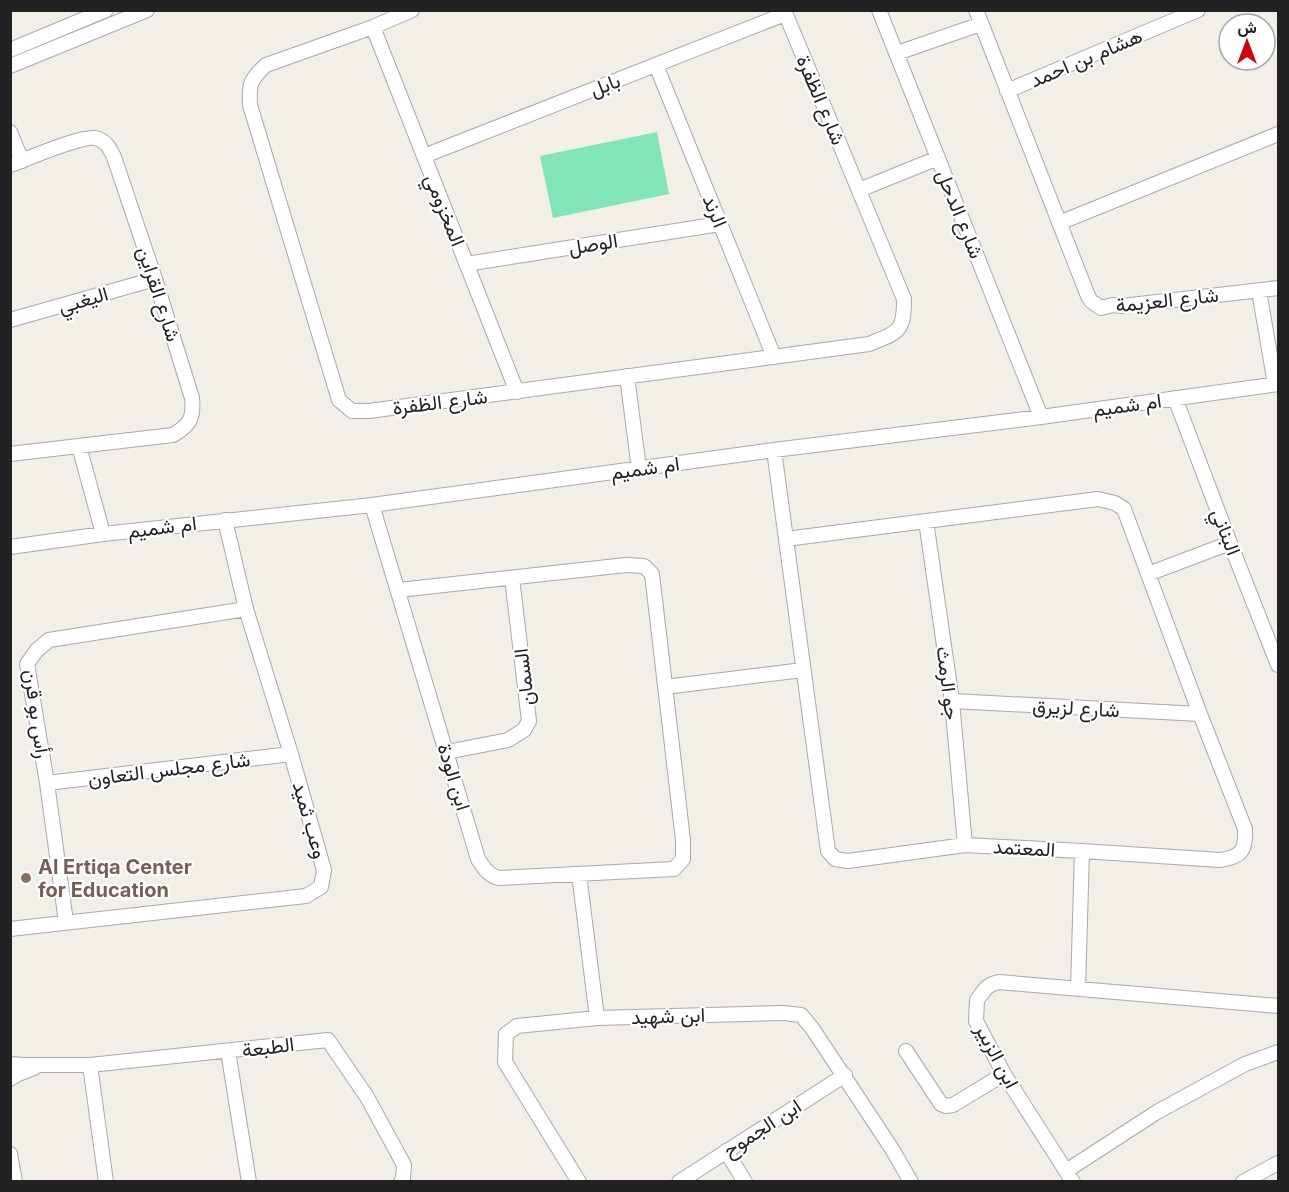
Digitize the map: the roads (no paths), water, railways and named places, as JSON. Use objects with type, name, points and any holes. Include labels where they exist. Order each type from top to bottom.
[{"type":"street","points":[[10,50],[78,16],[106,10]]},
{"type":"street","points":[[10,66],[147,10]]},
{"type":"street","name":"شارع الظفرة","points":[[412,10],[373,27],[266,64],[255,76],[250,88],[250,105],[339,400],[352,411],[369,411],[517,392],[868,344],[891,335],[899,328],[903,322],[904,299],[785,12]]},
{"type":"street","name":"شارع الدحل","points":[[879,10],[1041,417]]},
{"type":"street","name":"بابل","points":[[424,156],[785,12]]},
{"type":"street","name":"هشام بن احمد","points":[[1007,91],[1191,12]]},
{"type":"street","points":[[78,16],[85,35]]},
{"type":"street","name":"شارع العزيمة","points":[[897,53],[978,17],[1091,302],[1101,308],[1113,304],[1122,306],[1278,288]]},
{"type":"street","name":"المخزومي","points":[[373,27],[517,392]]},
{"type":"street","name":"الرند","points":[[656,65],[774,357]]},
{"type":"street","name":"شارع القراين","points":[[10,132],[16,163],[82,139],[97,138],[109,146],[155,279],[194,411],[183,429],[173,435],[10,454]]},
{"type":"street","points":[[1059,223],[1278,134]]},
{"type":"street","points":[[859,190],[938,158]]},
{"type":"street","name":"الوصل","points":[[466,264],[720,224]]},
{"type":"street","name":"اليغبي","points":[[10,320],[155,279]]},
{"type":"street","points":[[1259,291],[1277,384]]},
{"type":"street","points":[[627,376],[639,469]]},
{"type":"street","name":"ام شميم","points":[[10,547],[103,534],[372,505],[1277,384]]},
{"type":"street","name":"البناني","points":[[1175,398],[1230,543],[1274,642],[1278,665]]},
{"type":"street","points":[[79,446],[103,534]]},
{"type":"street","name":"المعتمد","points":[[774,450],[803,670],[828,850],[835,859],[848,861],[964,845],[1220,860],[1235,858],[1240,853],[1244,846],[1245,829],[1124,509],[1115,502],[1098,499],[786,539]]},
{"type":"street","name":"ابن الودة","points":[[372,505],[478,859],[490,875],[498,878],[674,869],[683,859],[683,840],[652,574],[644,566],[626,565],[399,590]]},
{"type":"street","name":"وعب ثميد","points":[[10,929],[306,896],[321,887],[324,870],[246,609],[225,520]]},
{"type":"street","name":"جو الرمث","points":[[926,521],[952,701],[964,845]]},
{"type":"street","points":[[1148,574],[1230,543]]},
{"type":"street","name":"السمان","points":[[447,752],[508,740],[524,730],[530,721],[512,578]]},
{"type":"street","name":"رأس بو قرن","points":[[66,922],[47,783],[27,664],[37,650],[49,640],[246,609]]},
{"type":"street","points":[[665,687],[803,670]]},
{"type":"street","name":"شارع لزيرق","points":[[952,701],[1200,714]]},
{"type":"street","name":"شارع مجلس التعاون","points":[[47,783],[291,754]]},
{"type":"street","points":[[1078,989],[1082,851]]},
{"type":"street","points":[[579,874],[597,1018]]},
{"type":"street","name":"ابن الزبير","points":[[1278,1006],[999,982],[986,988],[977,1000],[975,1021],[1004,1074],[1070,1176],[1157,1112],[1245,1064],[1278,1052]]},
{"type":"street","name":"ابن شهيد","points":[[579,1182],[505,1062],[506,1034],[517,1026],[597,1018],[783,1013],[801,1015],[812,1028],[845,1075],[911,1182]]},
{"type":"street","name":"الطبعة","points":[[10,1064],[90,1065],[328,1040],[367,1097],[404,1165],[401,1182]]},
{"type":"street","points":[[228,1051],[249,1182]]},
{"type":"street","points":[[906,1051],[941,1104],[946,1106],[953,1105],[1004,1074]]},
{"type":"street","name":"الطبعة","points":[[10,1080],[18,1074],[45,1065]]},
{"type":"street","points":[[90,1065],[106,1182]]},
{"type":"street","name":"ابن الجموح","points":[[679,1182],[845,1075]]},
{"type":"street","points":[[726,1151],[745,1182]]},
{"type":"street","points":[[10,1154],[15,1182]]},
{"type":"street","points":[[1243,1182],[1278,1163]]},
{"type":"place","name":"Al Ertiqa Center for Education","points":[[26,878]]}]
